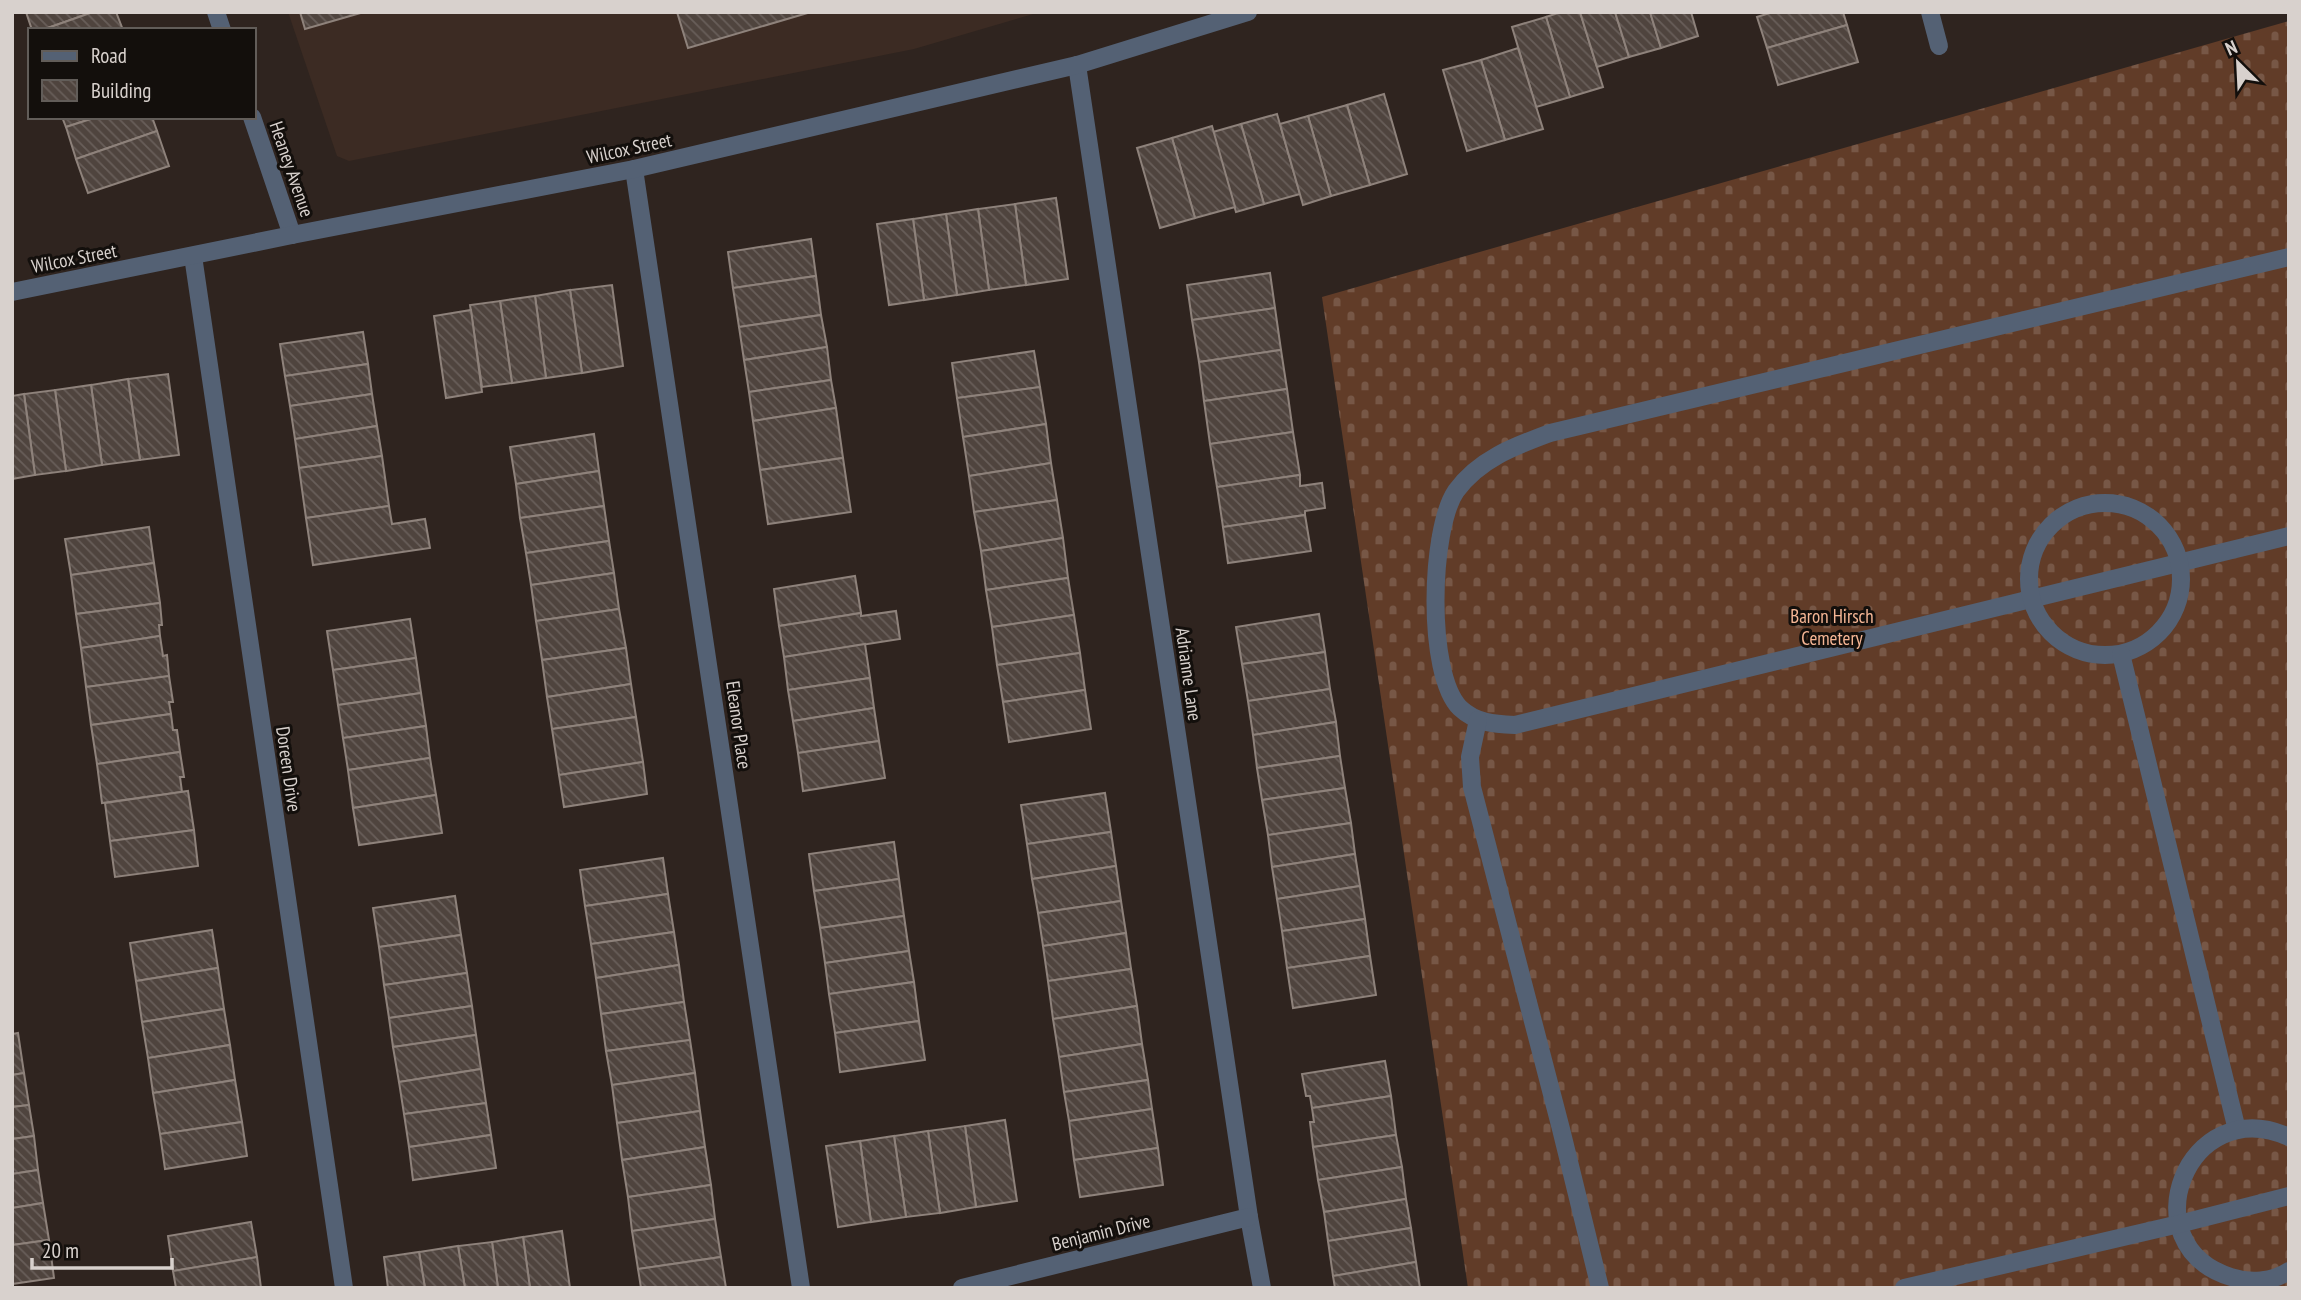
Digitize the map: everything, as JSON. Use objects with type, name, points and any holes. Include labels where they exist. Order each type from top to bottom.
[{"type":"street","name":"Wilcox Street","points":[[12,292],[634,169],[1077,65],[1248,12]]},
{"type":"street","points":[[1930,12],[1939,46]]},
{"type":"street","name":"Adrianne Lane","points":[[1077,65],[1249,1217],[1262,1288]]},
{"type":"street","name":"Heaney Avenue","points":[[253,119],[292,235]]},
{"type":"street","name":"Eleanor Place","points":[[634,169],[801,1288]]},
{"type":"street","name":"Doreen Drive","points":[[192,256],[344,1288]]},
{"type":"street","points":[[2289,257],[1550,433],[1506,449],[1476,469],[1455,493],[1446,521],[1437,570],[1435,618],[1444,677],[1451,694],[1461,708],[1478,720],[1504,724],[1535,721],[2289,536]]},
{"type":"street","points":[[2098,503],[2120,505],[2141,512],[2159,524],[2172,542],[2180,562],[2182,583],[2170,621],[2157,636],[2140,648],[2121,654],[2101,656],[2082,653],[2065,644],[2050,632],[2038,617],[2031,600],[2029,578],[2032,555],[2042,536],[2057,520],[2077,509],[2098,503]]},
{"type":"street","points":[[2121,654],[2237,1130]]},
{"type":"street","points":[[1478,720],[1470,757],[1472,787],[1600,1288]]},
{"type":"street","points":[[2289,1137],[2276,1131],[2256,1128],[2237,1130],[2218,1137],[2201,1149],[2188,1165],[2179,1184],[2176,1204],[2179,1224],[2188,1244],[2201,1261],[2220,1273],[2240,1280],[2262,1280],[2289,1271]]},
{"type":"street","points":[[1904,1288],[2289,1196]]},
{"type":"street","name":"Benjamin Drive","points":[[962,1288],[1249,1217]]},
{"type":"shaded area","points":[[288,12],[1040,12],[914,49],[349,161],[337,156]]},
{"type":"green space","name":"Baron Hirsch Cemetery","points":[[2289,21],[2289,1288],[1468,1288],[1322,297]]},
{"type":"building","points":[[26,12],[93,12],[48,28],[31,28]]},
{"type":"building","points":[[93,12],[116,12],[122,28],[48,28]]},
{"type":"building","points":[[300,12],[364,12],[305,29]]},
{"type":"building","points":[[677,12],[811,12],[688,48]]},
{"type":"building","points":[[1561,12],[1580,12],[1603,87],[1570,97],[1546,17]]},
{"type":"building","points":[[1580,12],[1615,12],[1629,57],[1597,67]]},
{"type":"building","points":[[1615,12],[1650,12],[1661,48],[1629,57]]},
{"type":"building","points":[[1650,12],[1691,12],[1698,36],[1661,48]]},
{"type":"building","points":[[1773,12],[1843,12],[1847,25],[1767,48],[1757,17]]},
{"type":"building","points":[[1546,17],[1570,97],[1536,107],[1512,27]]},
{"type":"building","points":[[1847,25],[1858,62],[1778,85],[1767,48]]},
{"type":"building","points":[[1518,48],[1543,129],[1505,140],[1481,60]]},
{"type":"building","points":[[1481,60],[1505,140],[1467,151],[1443,70]]},
{"type":"building","points":[[1384,94],[1407,174],[1370,185],[1347,105]]},
{"type":"building","points":[[1347,105],[1370,185],[1331,196],[1308,116]]},
{"type":"building","points":[[1277,114],[1300,194],[1264,204],[1241,124]]},
{"type":"building","points":[[1308,116],[1331,196],[1303,205],[1280,124]]},
{"type":"building","points":[[63,119],[91,119],[66,127]]},
{"type":"building","points":[[91,119],[153,119],[157,131],[76,159],[66,127]]},
{"type":"building","points":[[1241,124],[1264,204],[1236,212],[1213,132]]},
{"type":"building","points":[[1212,126],[1235,207],[1195,218],[1172,138]]},
{"type":"building","points":[[157,131],[169,166],[88,193],[76,159]]},
{"type":"building","points":[[1172,138],[1195,218],[1160,228],[1137,148]]},
{"type":"building","points":[[1056,198],[1068,279],[1026,285],[1015,204]]},
{"type":"building","points":[[1015,204],[1026,285],[989,290],[978,209]]},
{"type":"building","points":[[978,209],[989,290],[957,295],[946,214]]},
{"type":"building","points":[[946,214],[957,295],[924,300],[913,219]]},
{"type":"building","points":[[913,219],[924,300],[889,305],[877,224]]},
{"type":"building","points":[[811,239],[816,276],[733,288],[728,252]]},
{"type":"building","points":[[1270,273],[1275,308],[1192,320],[1187,285]]},
{"type":"building","points":[[816,276],[821,315],[739,327],[733,288]]},
{"type":"building","points":[[612,285],[623,366],[582,373],[570,290]]},
{"type":"building","points":[[570,290],[582,373],[546,378],[535,296]]},
{"type":"building","points":[[535,296],[546,378],[512,383],[500,301]]},
{"type":"building","points":[[500,301],[512,383],[482,387],[470,305]]},
{"type":"building","points":[[1275,308],[1281,350],[1199,362],[1192,320]]},
{"type":"building","points":[[471,310],[482,392],[446,398],[434,316]]},
{"type":"building","points":[[821,315],[827,347],[744,360],[739,327]]},
{"type":"building","points":[[363,332],[368,364],[285,376],[280,344]]},
{"type":"building","points":[[827,347],[831,380],[749,392],[744,360]]},
{"type":"building","points":[[1281,350],[1287,389],[1204,401],[1199,362]]},
{"type":"building","points":[[1034,351],[1040,387],[957,398],[952,363]]},
{"type":"building","points":[[368,364],[372,394],[290,406],[285,376]]},
{"type":"building","points":[[168,374],[179,455],[140,460],[128,379]]},
{"type":"building","points":[[128,379],[140,460],[102,465],[91,385]]},
{"type":"building","points":[[831,380],[836,408],[753,421],[749,392]]},
{"type":"building","points":[[91,385],[102,465],[66,471],[55,390]]},
{"type":"building","points":[[1040,387],[1046,424],[963,437],[957,398]]},
{"type":"building","points":[[1287,389],[1293,432],[1210,444],[1204,401]]},
{"type":"building","points":[[55,390],[66,471],[35,475],[24,394]]},
{"type":"building","points":[[24,394],[35,475],[12,479],[12,396]]},
{"type":"building","points":[[372,394],[377,426],[295,439],[290,406]]},
{"type":"building","points":[[836,408],[843,458],[760,470],[753,421]]},
{"type":"building","points":[[1046,424],[1051,463],[969,476],[963,437]]},
{"type":"building","points":[[377,426],[382,456],[299,468],[295,439]]},
{"type":"building","points":[[1293,432],[1300,475],[1217,487],[1210,444]]},
{"type":"building","points":[[594,434],[599,471],[516,484],[510,447]]},
{"type":"building","points":[[382,456],[389,506],[306,518],[299,468]]},
{"type":"building","points":[[843,458],[851,512],[768,524],[760,470]]},
{"type":"building","points":[[1051,463],[1057,500],[974,512],[969,476]]},
{"type":"building","points":[[599,471],[604,506],[520,518],[516,484]]},
{"type":"building","points":[[1300,475],[1300,486],[1322,483],[1325,508],[1305,511],[1305,515],[1223,527],[1217,487]]},
{"type":"building","points":[[1057,500],[1063,538],[981,551],[974,512]]},
{"type":"building","points":[[389,506],[392,524],[425,519],[430,548],[313,565],[306,518]]},
{"type":"building","points":[[604,506],[609,541],[526,553],[520,518]]},
{"type":"building","points":[[1305,515],[1311,551],[1228,563],[1223,527]]},
{"type":"building","points":[[149,527],[154,563],[71,575],[65,539]]},
{"type":"building","points":[[1063,538],[1068,578],[986,590],[981,551]]},
{"type":"building","points":[[609,541],[614,573],[531,585],[526,553]]},
{"type":"building","points":[[154,563],[160,603],[76,614],[71,575]]},
{"type":"building","points":[[614,573],[619,609],[536,621],[531,585]]},
{"type":"building","points":[[855,576],[861,613],[779,626],[774,589]]},
{"type":"building","points":[[1068,578],[1074,615],[992,627],[986,590]]},
{"type":"building","points":[[160,603],[160,636],[81,648],[76,614]]},
{"type":"building","points":[[619,609],[626,648],[542,660],[536,621]]},
{"type":"building","points":[[896,611],[900,639],[784,657],[779,626],[861,613],[861,616]]},
{"type":"building","points":[[1319,614],[1325,652],[1242,664],[1236,627]]},
{"type":"building","points":[[1074,615],[1080,653],[997,665],[992,627]]},
{"type":"building","points":[[410,619],[416,658],[333,670],[327,631]]},
{"type":"building","points":[[160,636],[163,656],[167,655],[169,676],[86,687],[81,648]]},
{"type":"building","points":[[865,644],[870,678],[788,690],[784,657]]},
{"type":"building","points":[[626,648],[631,684],[547,697],[542,660]]},
{"type":"building","points":[[1325,652],[1330,689],[1248,701],[1242,664]]},
{"type":"building","points":[[1080,653],[1085,690],[1003,702],[997,665]]},
{"type":"building","points":[[416,658],[421,693],[338,705],[333,670]]},
{"type":"building","points":[[169,676],[173,702],[169,702],[171,714],[91,725],[86,687]]},
{"type":"building","points":[[870,678],[874,708],[793,721],[788,690]]},
{"type":"building","points":[[631,684],[636,717],[552,729],[547,697]]},
{"type":"building","points":[[1330,689],[1336,722],[1253,735],[1248,701]]},
{"type":"building","points":[[1085,690],[1091,729],[1009,742],[1003,702]]},
{"type":"building","points":[[421,693],[426,726],[343,738],[338,705]]},
{"type":"building","points":[[874,708],[879,741],[798,753],[793,721]]},
{"type":"building","points":[[171,714],[173,730],[177,730],[180,752],[97,764],[91,725]]},
{"type":"building","points":[[636,717],[643,762],[559,775],[552,729]]},
{"type":"building","points":[[1336,722],[1340,756],[1257,768],[1253,735]]},
{"type":"building","points":[[426,726],[430,758],[348,770],[343,738]]},
{"type":"building","points":[[879,741],[885,778],[803,791],[798,753]]},
{"type":"building","points":[[180,752],[184,777],[180,777],[182,792],[102,803],[97,764]]},
{"type":"building","points":[[1340,756],[1345,788],[1262,800],[1257,768]]},
{"type":"building","points":[[430,758],[436,795],[353,808],[348,770]]},
{"type":"building","points":[[643,762],[647,794],[564,807],[559,775]]},
{"type":"building","points":[[1345,788],[1351,823],[1268,835],[1262,800]]},
{"type":"building","points":[[188,791],[194,830],[110,841],[105,803]]},
{"type":"building","points":[[1105,793],[1111,832],[1027,844],[1021,805]]},
{"type":"building","points":[[436,795],[442,833],[359,845],[353,808]]},
{"type":"building","points":[[1351,823],[1355,854],[1272,867],[1268,835]]},
{"type":"building","points":[[194,830],[198,866],[115,877],[110,841]]},
{"type":"building","points":[[1111,832],[1116,866],[1032,879],[1027,844]]},
{"type":"building","points":[[894,842],[899,879],[814,891],[809,854]]},
{"type":"building","points":[[1355,854],[1360,886],[1277,899],[1272,867]]},
{"type":"building","points":[[663,858],[668,894],[585,906],[580,870]]},
{"type":"building","points":[[1116,866],[1121,901],[1038,913],[1032,879]]},
{"type":"building","points":[[899,879],[904,916],[820,928],[814,891]]},
{"type":"building","points":[[1360,886],[1365,919],[1282,931],[1277,899]]},
{"type":"building","points":[[668,894],[674,932],[591,944],[585,906]]},
{"type":"building","points":[[455,896],[461,935],[379,947],[373,908]]},
{"type":"building","points":[[1121,901],[1126,933],[1043,946],[1038,913]]},
{"type":"building","points":[[904,916],[909,951],[825,963],[820,928]]},
{"type":"building","points":[[1365,919],[1370,956],[1287,968],[1282,931]]},
{"type":"building","points":[[212,930],[218,968],[136,981],[130,943]]},
{"type":"building","points":[[674,932],[679,965],[596,978],[591,944]]},
{"type":"building","points":[[1126,933],[1131,969],[1048,981],[1043,946]]},
{"type":"building","points":[[461,935],[467,973],[384,985],[379,947]]},
{"type":"building","points":[[909,951],[914,982],[829,994],[825,963]]},
{"type":"building","points":[[1370,956],[1376,995],[1293,1008],[1287,968]]},
{"type":"building","points":[[679,965],[684,1002],[601,1014],[596,978]]},
{"type":"building","points":[[218,968],[224,1009],[142,1022],[136,981]]},
{"type":"building","points":[[1131,969],[1137,1006],[1053,1019],[1048,981]]},
{"type":"building","points":[[467,973],[472,1006],[389,1018],[384,985]]},
{"type":"building","points":[[914,982],[919,1021],[835,1033],[829,994]]},
{"type":"building","points":[[684,1002],[690,1040],[606,1051],[601,1014]]},
{"type":"building","points":[[472,1006],[476,1035],[393,1047],[389,1018]]},
{"type":"building","points":[[1137,1006],[1142,1044],[1059,1057],[1053,1019]]},
{"type":"building","points":[[224,1009],[230,1045],[148,1058],[142,1022]]},
{"type":"building","points":[[919,1021],[925,1060],[840,1072],[835,1033]]},
{"type":"building","points":[[18,1033],[24,1073],[12,1075],[12,1034]]},
{"type":"building","points":[[476,1035],[481,1069],[399,1082],[393,1047]]},
{"type":"building","points":[[690,1040],[695,1073],[612,1085],[606,1051]]},
{"type":"building","points":[[1142,1044],[1148,1080],[1064,1092],[1059,1057]]},
{"type":"building","points":[[230,1045],[235,1080],[153,1093],[148,1058]]},
{"type":"building","points":[[1385,1061],[1391,1096],[1312,1108],[1310,1096],[1306,1096],[1302,1074]]},
{"type":"building","points":[[481,1069],[486,1103],[404,1114],[399,1082]]},
{"type":"building","points":[[24,1073],[29,1105],[12,1107],[12,1075]]},
{"type":"building","points":[[695,1073],[700,1111],[617,1123],[612,1085]]},
{"type":"building","points":[[235,1080],[242,1122],[160,1134],[153,1093]]},
{"type":"building","points":[[1148,1080],[1152,1109],[1069,1121],[1064,1092]]},
{"type":"building","points":[[1391,1096],[1396,1135],[1313,1147],[1310,1122],[1314,1122],[1312,1108]]},
{"type":"building","points":[[486,1103],[491,1135],[409,1147],[404,1114]]},
{"type":"building","points":[[29,1105],[34,1136],[12,1139],[12,1107]]},
{"type":"building","points":[[1152,1109],[1158,1148],[1074,1160],[1069,1121]]},
{"type":"building","points":[[700,1111],[705,1147],[622,1160],[617,1123]]},
{"type":"building","points":[[1005,1120],[1017,1201],[976,1207],[965,1126]]},
{"type":"building","points":[[242,1122],[247,1156],[165,1169],[160,1134]]},
{"type":"building","points":[[965,1126],[976,1207],[940,1213],[928,1131]]},
{"type":"building","points":[[928,1131],[940,1213],[906,1217],[894,1136]]},
{"type":"building","points":[[491,1135],[496,1168],[413,1180],[409,1147]]},
{"type":"building","points":[[1396,1135],[1402,1167],[1318,1180],[1313,1147]]},
{"type":"building","points":[[34,1136],[38,1170],[12,1174],[12,1139]]},
{"type":"building","points":[[894,1136],[906,1217],[871,1222],[860,1141]]},
{"type":"building","points":[[860,1141],[871,1222],[838,1227],[826,1146]]},
{"type":"building","points":[[705,1147],[711,1185],[628,1197],[622,1160]]},
{"type":"building","points":[[1158,1148],[1163,1185],[1080,1197],[1074,1160]]},
{"type":"building","points":[[1402,1167],[1406,1199],[1324,1212],[1318,1180]]},
{"type":"building","points":[[38,1170],[43,1203],[12,1208],[12,1174]]},
{"type":"building","points":[[711,1185],[715,1219],[632,1231],[628,1197]]},
{"type":"building","points":[[1406,1199],[1411,1228],[1328,1241],[1324,1212]]},
{"type":"building","points":[[43,1203],[49,1240],[12,1245],[12,1208]]},
{"type":"building","points":[[715,1219],[721,1257],[638,1269],[632,1231]]},
{"type":"building","points":[[251,1222],[257,1257],[173,1271],[168,1236]]},
{"type":"building","points":[[1411,1228],[1416,1262],[1333,1276],[1328,1241]]},
{"type":"building","points":[[562,1231],[570,1288],[530,1288],[523,1237]]},
{"type":"building","points":[[523,1237],[530,1288],[498,1288],[492,1242]]},
{"type":"building","points":[[49,1240],[54,1278],[12,1284],[12,1245]]},
{"type":"building","points":[[492,1242],[498,1288],[465,1288],[458,1246]]},
{"type":"building","points":[[458,1246],[465,1288],[425,1288],[419,1252]]},
{"type":"building","points":[[419,1252],[425,1288],[388,1288],[384,1257]]},
{"type":"building","points":[[257,1257],[261,1288],[176,1288],[173,1271]]},
{"type":"building","points":[[721,1257],[726,1288],[641,1288],[638,1269]]},
{"type":"building","points":[[1416,1262],[1420,1288],[1335,1288],[1333,1276]]}]
